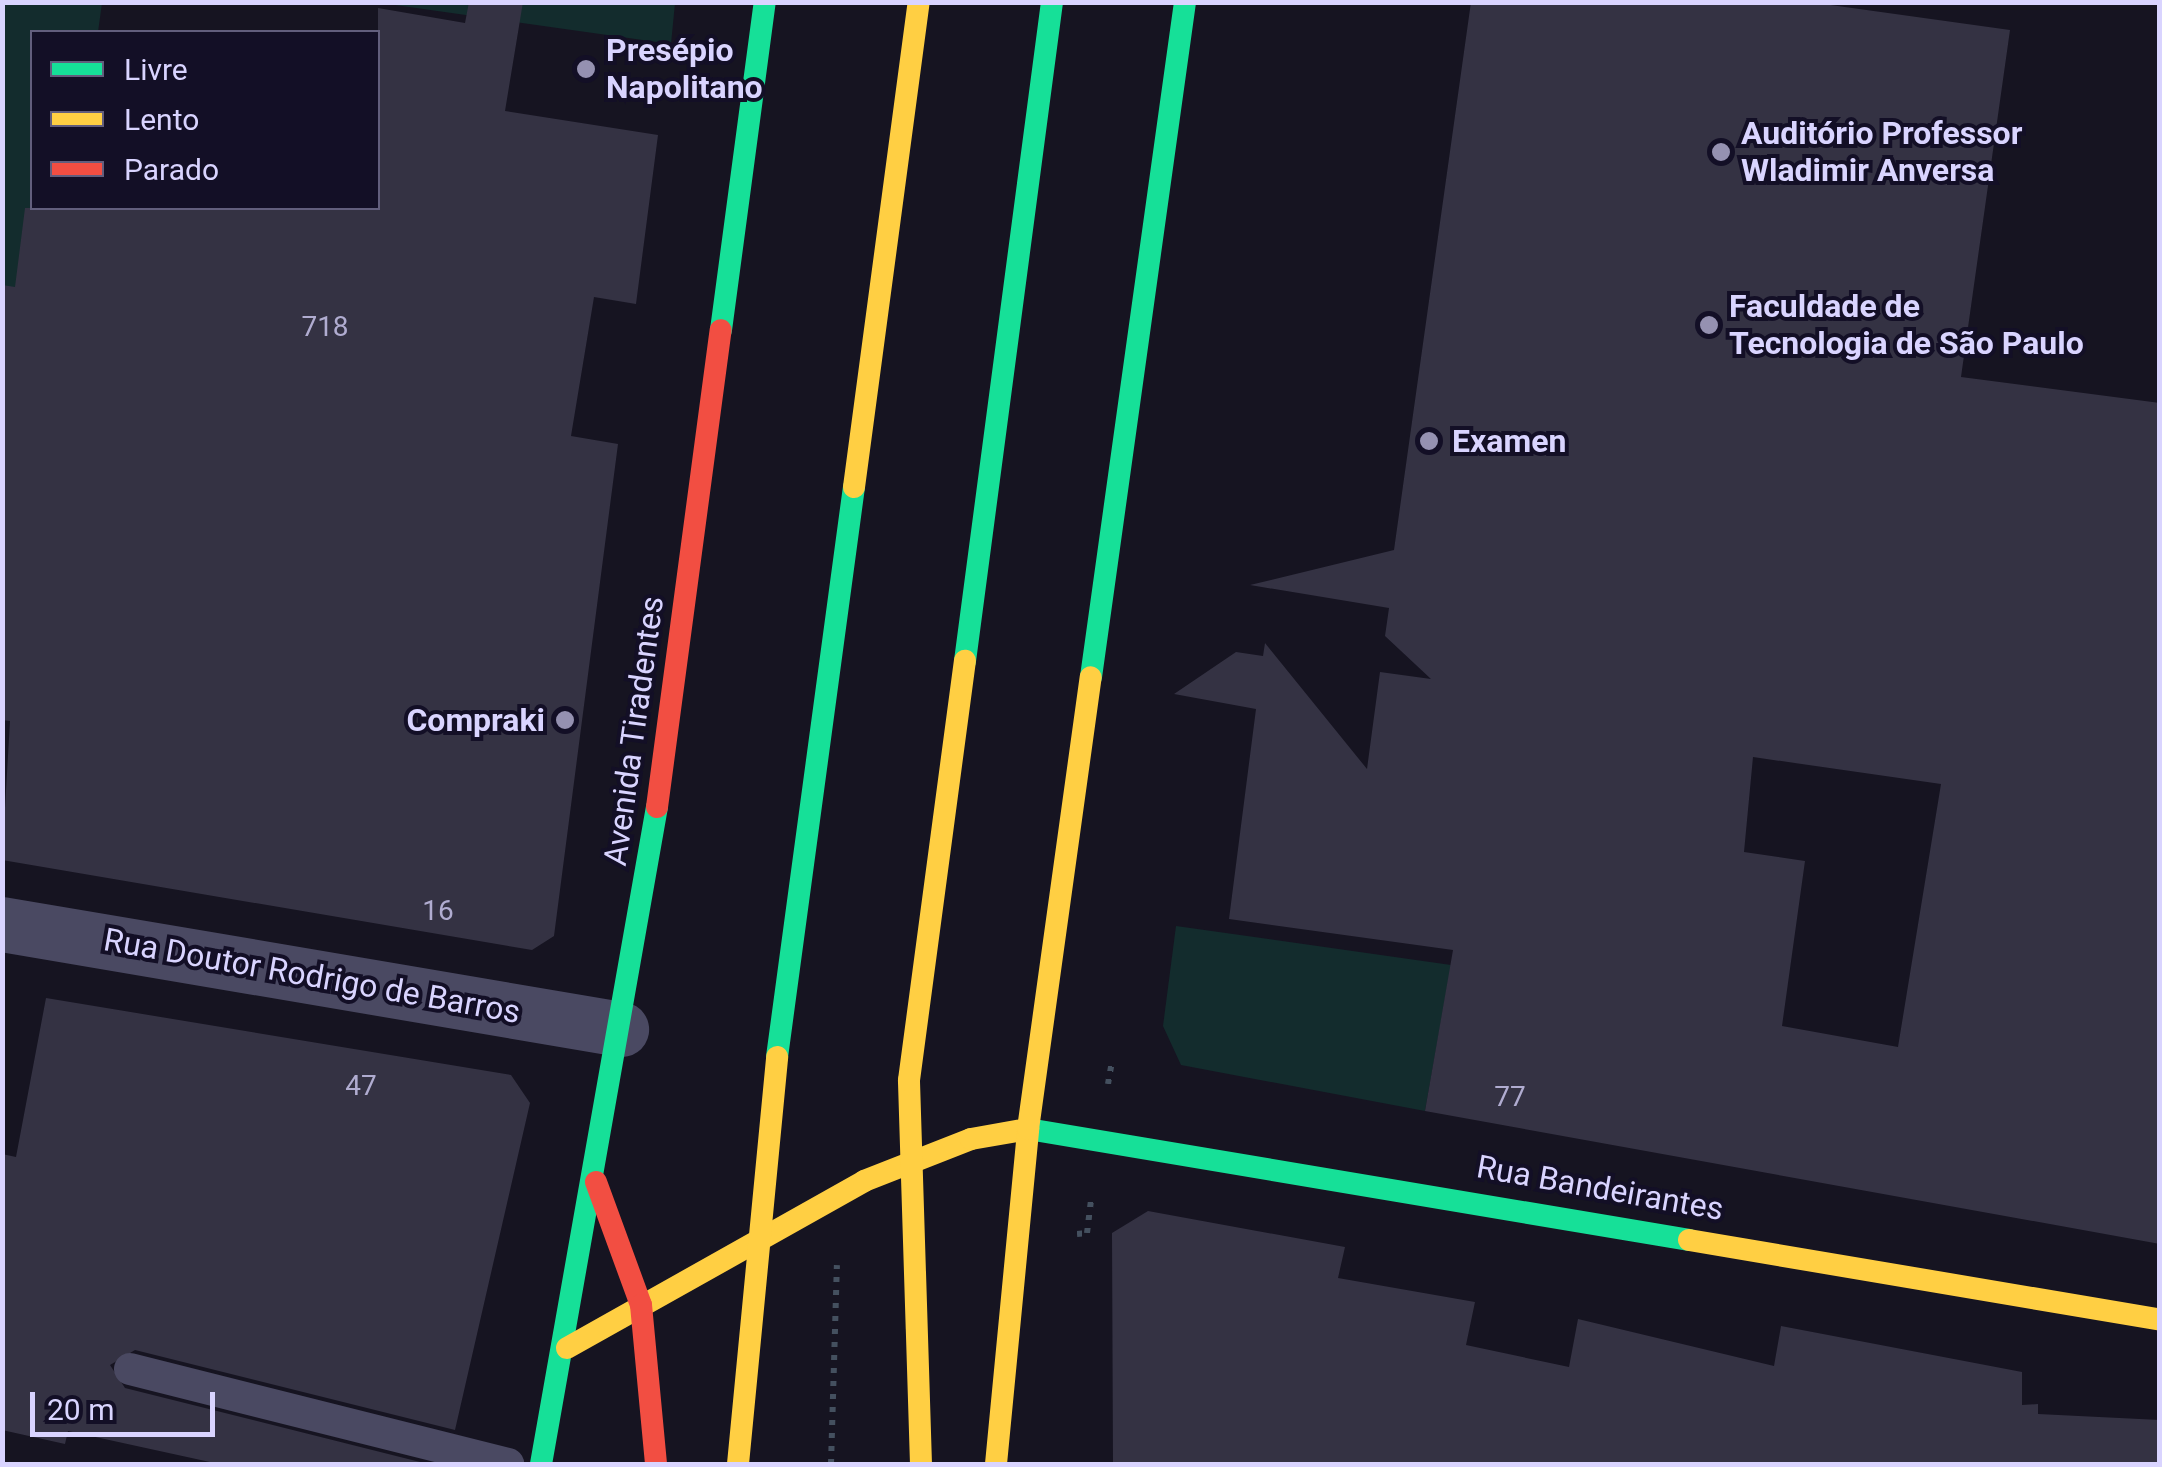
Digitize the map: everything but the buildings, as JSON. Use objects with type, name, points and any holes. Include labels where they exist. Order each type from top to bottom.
[{"type":"main road","name":"Avenida Tiradentes","points":[[541,1464],[567,1348],[621,1029],[765,2]]},
{"type":"main road","points":[[738,1464],[753,1238],[919,2]]},
{"type":"main road","points":[[921,1464],[907,1164],[940,830],[1052,2]]},
{"type":"main road","points":[[996,1464],[1028,1129],[1184,2]]},
{"type":"main road","points":[[567,1348],[753,1238],[907,1164],[1028,1129]]},
{"type":"main road","name":"Rua Bandeirantes","points":[[1028,1129],[2160,1320]]},
{"type":"main road","points":[[596,1182],[641,1305],[656,1464]]},
{"type":"street","name":"Rua Doutor Rodrigo de Barros","points":[[2,924],[621,1029]]},
{"type":"lane","points":[[130,1369],[508,1464]]},
{"type":"path","points":[[831,1464],[836,1265]]},
{"type":"green space","points":[[3,3],[102,3],[98,30],[30,30],[30,210],[75,210],[56,354],[3,346]]},
{"type":"green space","points":[[381,3],[675,3],[671,44]]},
{"type":"green space","points":[[1176,926],[1451,965],[1425,1111],[1181,1065],[1163,1026]]},
{"type":"traffic: fast","points":[[721,330],[765,2]]},
{"type":"traffic: fast","points":[[965,661],[1052,2]]},
{"type":"traffic: fast","points":[[1091,677],[1185,2]]},
{"type":"traffic: fast","points":[[777,1057],[854,487]]},
{"type":"traffic: fast","points":[[541,1464],[657,807]]},
{"type":"traffic: fast","points":[[1028,1129],[1689,1240]]},
{"type":"traffic: slow","points":[[854,487],[919,2]]},
{"type":"traffic: slow","points":[[921,1464],[909,1080],[965,661]]},
{"type":"traffic: slow","points":[[996,1464],[1028,1129],[1091,677]]},
{"type":"traffic: slow","points":[[738,1464],[777,1057]]},
{"type":"traffic: slow","points":[[567,1348],[864,1181],[971,1139],[1028,1129]]},
{"type":"traffic: slow","points":[[1689,1240],[2160,1320]]},
{"type":"traffic: jam","points":[[657,807],[721,330]]},
{"type":"traffic: jam","points":[[596,1182],[641,1305],[656,1464]]},
{"type":"place","name":"Presépio Napolitano","points":[[586,69]]},
{"type":"place","name":"Auditório Professor Wladimir Anversa","points":[[1721,152]]},
{"type":"place","name":"Faculdade de Tecnologia de São Paulo","points":[[1709,325]]},
{"type":"place","name":"Examen","points":[[1429,441]]},
{"type":"place","name":"Compraki","points":[[565,720]]}]
